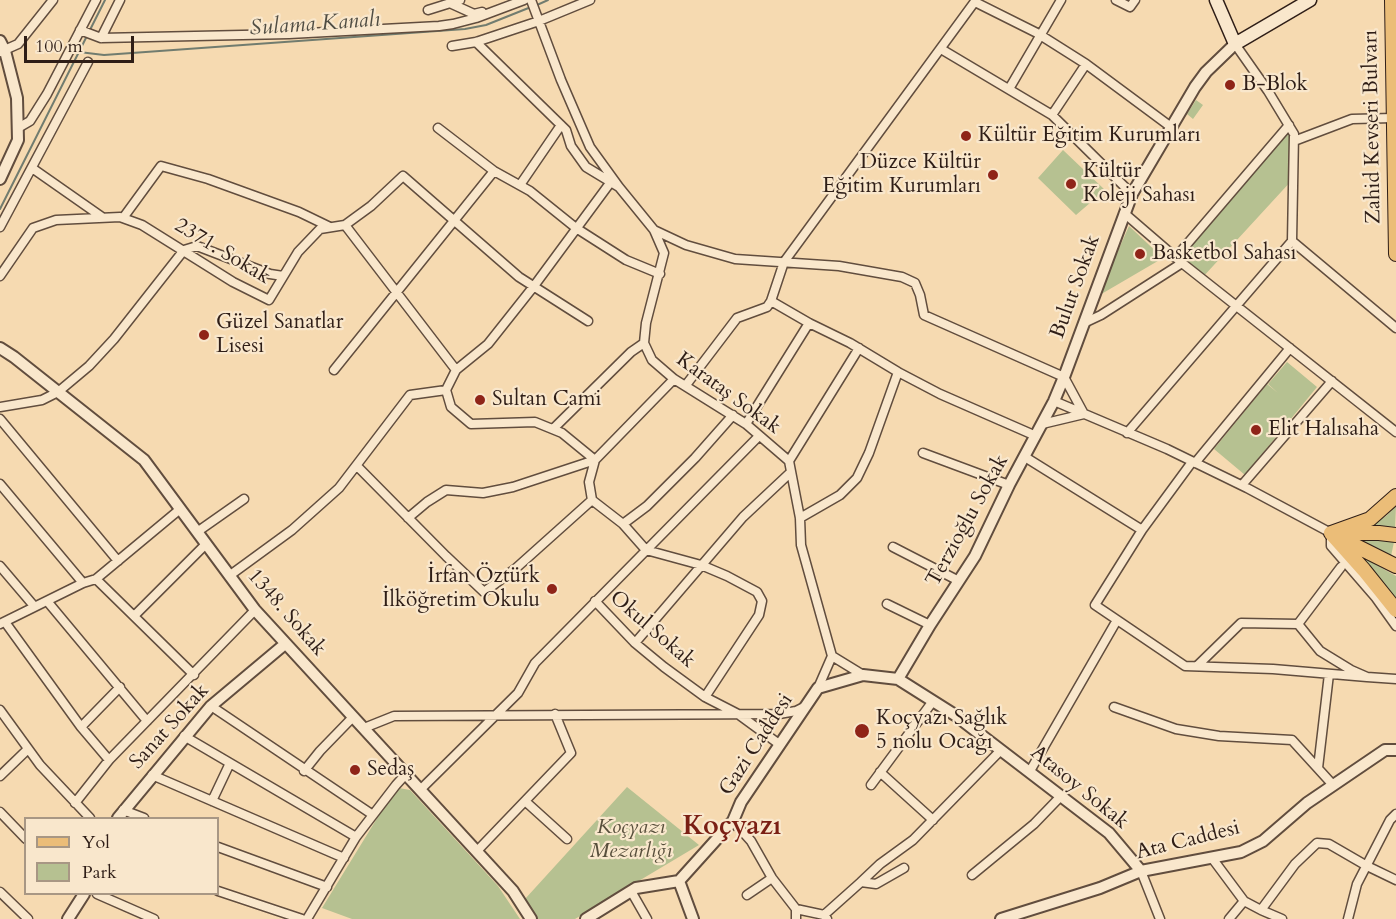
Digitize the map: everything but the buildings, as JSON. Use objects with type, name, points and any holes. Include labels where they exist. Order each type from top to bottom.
[{"type":"main road","points":[[1216,0],[1235,44]]},
{"type":"main road","name":"Bulut Sokak","points":[[1235,44],[1310,0]]},
{"type":"main road","points":[[1384,0],[1392,15]]},
{"type":"main road","name":"Zahid Kevseri Bulvarı","points":[[1392,0],[1396,254]]},
{"type":"main road","points":[[1331,533],[1370,519],[1396,496]]},
{"type":"main road","points":[[1331,533],[1396,535]]},
{"type":"main road","points":[[1331,533],[1396,566]]},
{"type":"main road","points":[[1331,533],[1396,610]]},
{"type":"street","points":[[0,179],[18,140],[17,98],[2,48],[18,44],[52,0]]},
{"type":"street","points":[[18,128],[30,121],[47,94],[96,0]]},
{"type":"street","points":[[101,38],[120,0]]},
{"type":"street","points":[[428,10],[456,2],[474,14],[513,0]]},
{"type":"street","points":[[80,30],[101,38],[289,33],[453,24],[524,0]]},
{"type":"street","points":[[531,0],[590,147],[654,230],[664,253],[646,323],[644,343],[553,429]]},
{"type":"street","points":[[452,46],[476,42],[590,0]]},
{"type":"street","points":[[1009,89],[1061,0]]},
{"type":"street","points":[[1116,0],[1130,7],[1135,0]]},
{"type":"street","points":[[686,385],[737,318],[759,311],[771,301],[784,262],[976,1],[1041,36],[1086,64],[1172,127]]},
{"type":"street","points":[[476,42],[566,130],[571,146],[586,167],[619,187]]},
{"type":"street","points":[[1127,433],[1292,241],[1294,134],[1268,91],[1235,44]]},
{"type":"street","name":"Bulut Sokak","points":[[1064,377],[1132,194],[1185,102],[1206,72],[1235,44]]},
{"type":"street","points":[[941,49],[1052,115],[1132,194]]},
{"type":"street","points":[[0,227],[88,62]]},
{"type":"street","points":[[1052,115],[1086,64]]},
{"type":"street","points":[[1294,141],[1352,119],[1394,118]]},
{"type":"street","points":[[520,185],[561,125]]},
{"type":"street","points":[[1084,323],[1101,315],[1179,260],[1289,126]]},
{"type":"street","points":[[438,128],[494,171],[530,191],[576,228],[626,260],[660,274]]},
{"type":"street","points":[[123,218],[161,166],[208,179],[299,212],[330,228]]},
{"type":"street","points":[[32,168],[102,218]]},
{"type":"street","points":[[334,370],[494,171]]},
{"type":"street","points":[[456,370],[345,225],[371,206],[404,176],[519,277],[588,321]]},
{"type":"street","points":[[595,460],[562,433],[535,422],[471,424],[451,407],[446,390],[456,370],[488,344],[610,183]]},
{"type":"street","points":[[1124,213],[1236,306],[1396,432]]},
{"type":"street","name":"2371. Sokak","points":[[0,276],[33,228],[56,220],[123,218],[142,225],[233,282],[269,300],[298,252],[320,229],[345,225]]},
{"type":"street","points":[[654,230],[686,245],[735,259],[839,266],[902,277],[915,284],[924,315],[1064,377],[1084,414]]},
{"type":"street","points":[[1292,241],[1396,328]]},
{"type":"street","points":[[0,407],[42,400],[58,392],[89,366],[102,353],[184,250],[197,246],[270,274],[284,276]]},
{"type":"street","points":[[771,301],[940,394],[1036,436]]},
{"type":"street","points":[[746,424],[809,323]]},
{"type":"street","name":"Karataş Sokak","points":[[644,343],[652,360],[674,379],[746,424],[789,461],[800,518],[801,545],[832,656]]},
{"type":"street","name":"1348. Sokak","points":[[0,348],[144,460],[255,610],[513,891],[531,919]]},
{"type":"street","points":[[789,461],[859,348]]},
{"type":"street","points":[[1290,348],[1194,462],[1142,530],[1095,605],[1185,666],[1273,669],[1396,679]]},
{"type":"street","points":[[800,518],[840,495],[857,478],[869,453],[898,372]]},
{"type":"street","name":"Terzioğlu Sokak","points":[[898,679],[975,556],[1064,377]]},
{"type":"street","points":[[408,518],[446,490],[483,492],[513,487],[595,460],[674,379]]},
{"type":"street","points":[[1242,485],[1332,381]]},
{"type":"street","points":[[229,576],[292,530],[339,488],[410,396],[446,390]]},
{"type":"street","points":[[1054,401],[1167,449],[1242,485],[1331,533],[1331,546],[1376,598],[1396,626]]},
{"type":"street","points":[[1042,423],[1084,414]]},
{"type":"street","points":[[623,524],[647,506],[733,416]]},
{"type":"street","points":[[0,419],[118,561]]},
{"type":"street","points":[[596,601],[759,436]]},
{"type":"street","points":[[923,453],[1009,485]]},
{"type":"street","points":[[1025,457],[1142,530]]},
{"type":"street","points":[[595,460],[589,482],[592,500],[623,524],[646,550],[701,565],[727,576],[757,592],[762,601],[759,615],[705,697]]},
{"type":"street","points":[[357,466],[484,592],[515,569],[592,500]]},
{"type":"street","points":[[636,643],[742,517],[791,472]]},
{"type":"street","points":[[0,484],[82,583]]},
{"type":"street","points":[[197,532],[244,499]]},
{"type":"street","points":[[109,760],[81,727],[3,623],[82,583],[96,579],[179,510]]},
{"type":"street","points":[[134,616],[205,544]]},
{"type":"street","points":[[893,547],[959,580]]},
{"type":"street","points":[[0,566],[34,606]]},
{"type":"street","points":[[1298,624],[1341,567]]},
{"type":"street","points":[[96,579],[194,675]]},
{"type":"street","points":[[47,601],[147,721]]},
{"type":"street","name":"Okul Sokak","points":[[421,789],[518,693],[535,663],[596,601],[636,643],[705,697],[738,714],[779,744]]},
{"type":"street","points":[[887,604],[930,625]]},
{"type":"street","points":[[75,803],[109,760],[255,610]]},
{"type":"street","points":[[1030,771],[1118,620]]},
{"type":"street","points":[[1197,666],[1241,623],[1298,624],[1320,651],[1367,677]]},
{"type":"street","name":"Sanat Sokak","points":[[121,814],[211,706],[285,644]]},
{"type":"street","points":[[818,688],[832,656],[863,675]]},
{"type":"street","points":[[1318,768],[1329,674]]},
{"type":"street","name":"Gazi Caddesi","points":[[679,881],[733,821],[741,802],[818,688],[863,675],[898,679]]},
{"type":"street","name":"Atasoy Sokak","points":[[898,679],[933,701],[1030,771],[1109,832],[1141,871]]},
{"type":"street","points":[[81,727],[120,687]]},
{"type":"street","points":[[871,785],[933,701]]},
{"type":"street","points":[[211,706],[304,771],[373,815]]},
{"type":"street","points":[[363,728],[394,716],[779,714],[796,711],[806,706]]},
{"type":"street","points":[[1114,706],[1176,729],[1219,736],[1292,740],[1334,785]]},
{"type":"street","points":[[0,710],[40,765],[88,817]]},
{"type":"street","points":[[477,851],[572,753],[555,714]]},
{"type":"street","points":[[304,771],[353,717]]},
{"type":"street","points":[[184,736],[356,837]]},
{"type":"street","points":[[0,776],[28,748]]},
{"type":"street","points":[[733,821],[751,841],[772,878],[796,909],[825,917],[880,864],[913,840],[1001,750]]},
{"type":"street","name":"Ata Caddesi","points":[[1001,919],[1100,888],[1141,871],[1241,852],[1263,841],[1307,803],[1385,750],[1396,750]]},
{"type":"street","points":[[212,801],[230,763]]},
{"type":"street","points":[[880,772],[933,820]]},
{"type":"street","points":[[307,919],[356,837],[406,774]]},
{"type":"street","points":[[152,775],[344,858]]},
{"type":"street","points":[[972,875],[1034,824],[1061,796]]},
{"type":"street","points":[[525,801],[567,839]]},
{"type":"street","points":[[0,812],[24,837]]},
{"type":"street","points":[[1348,919],[1357,884],[1390,820],[1396,814]]},
{"type":"street","points":[[1261,910],[1295,864],[1317,843],[1329,844],[1396,880]]},
{"type":"street","points":[[219,847],[327,887]]},
{"type":"street","points":[[1212,858],[1244,901],[1282,919]]},
{"type":"street","points":[[861,882],[876,884],[904,868]]},
{"type":"street","points":[[1141,871],[1160,919]]},
{"type":"street","points":[[747,895],[772,878]]},
{"type":"street","points":[[586,919],[636,888],[679,881],[693,919]]},
{"type":"street","points":[[219,891],[302,919]]},
{"type":"street","points":[[631,891],[646,919]]},
{"type":"street","points":[[0,892],[28,919]]},
{"type":"street","points":[[68,919],[83,895]]},
{"type":"street","points":[[99,895],[154,919]]},
{"type":"street","points":[[1229,919],[1244,901]]},
{"type":"street","points":[[796,909],[796,919]]},
{"type":"green space","points":[[1196,100],[1203,105],[1193,119],[1187,114]]},
{"type":"green space","points":[[1289,125],[1294,134],[1293,179],[1202,278],[1176,257]]},
{"type":"green space","name":"Kültür Koleji Sahası","points":[[1063,150],[1105,190],[1076,215],[1038,178]]},
{"type":"green space","points":[[1129,226],[1163,258],[1098,296]]},
{"type":"green space","name":"Elit Halısaha","points":[[1287,362],[1317,387],[1245,475],[1214,449],[1267,384],[1278,393],[1268,384]]},
{"type":"green space","points":[[1396,506],[1395,528],[1372,525],[1386,516]]},
{"type":"green space","points":[[1360,540],[1394,542],[1391,556]]},
{"type":"green space","points":[[1355,553],[1396,576],[1396,603]]},
{"type":"green space","name":"Koçyazı Mezarlığı","points":[[627,787],[699,845],[575,919],[537,919],[525,899]]},
{"type":"green space","points":[[399,788],[410,790],[498,886],[520,919],[352,919],[322,908],[384,807]]},
{"type":"waterway","points":[[0,209],[105,0]]},
{"type":"waterway","name":"Sulama Kanalı","points":[[537,5],[548,0]]},
{"type":"waterway","name":"Sulama Kanalı","points":[[79,52],[104,55],[465,29],[486,25],[531,7]]},
{"type":"place","name":"B-Blok","points":[[1230,85]]},
{"type":"place","name":"Kültür Eğitim Kurumları","points":[[966,136]]},
{"type":"place","name":"Düzce Kültür Eğitim Kurumları","points":[[993,175]]},
{"type":"place","name":"Kültür Koleji Sahası","points":[[1071,184]]},
{"type":"place","name":"Basketbol Sahası","points":[[1140,254]]},
{"type":"place","name":"Güzel Sanatlar Lisesi","points":[[204,335]]},
{"type":"place","name":"Sultan Cami","points":[[480,400]]},
{"type":"place","name":"Elit Halısaha","points":[[1256,430]]},
{"type":"place","name":"İrfan Öztürk İlköğretim Okulu","points":[[552,589]]},
{"type":"place","name":"Koçyazı Sağlık 5 nolu Ocağı","points":[[862,731]]},
{"type":"place","name":"Sedaş","points":[[355,770]]},
{"type":"district","name":"Koçyazı","points":[[732,828]]}]
